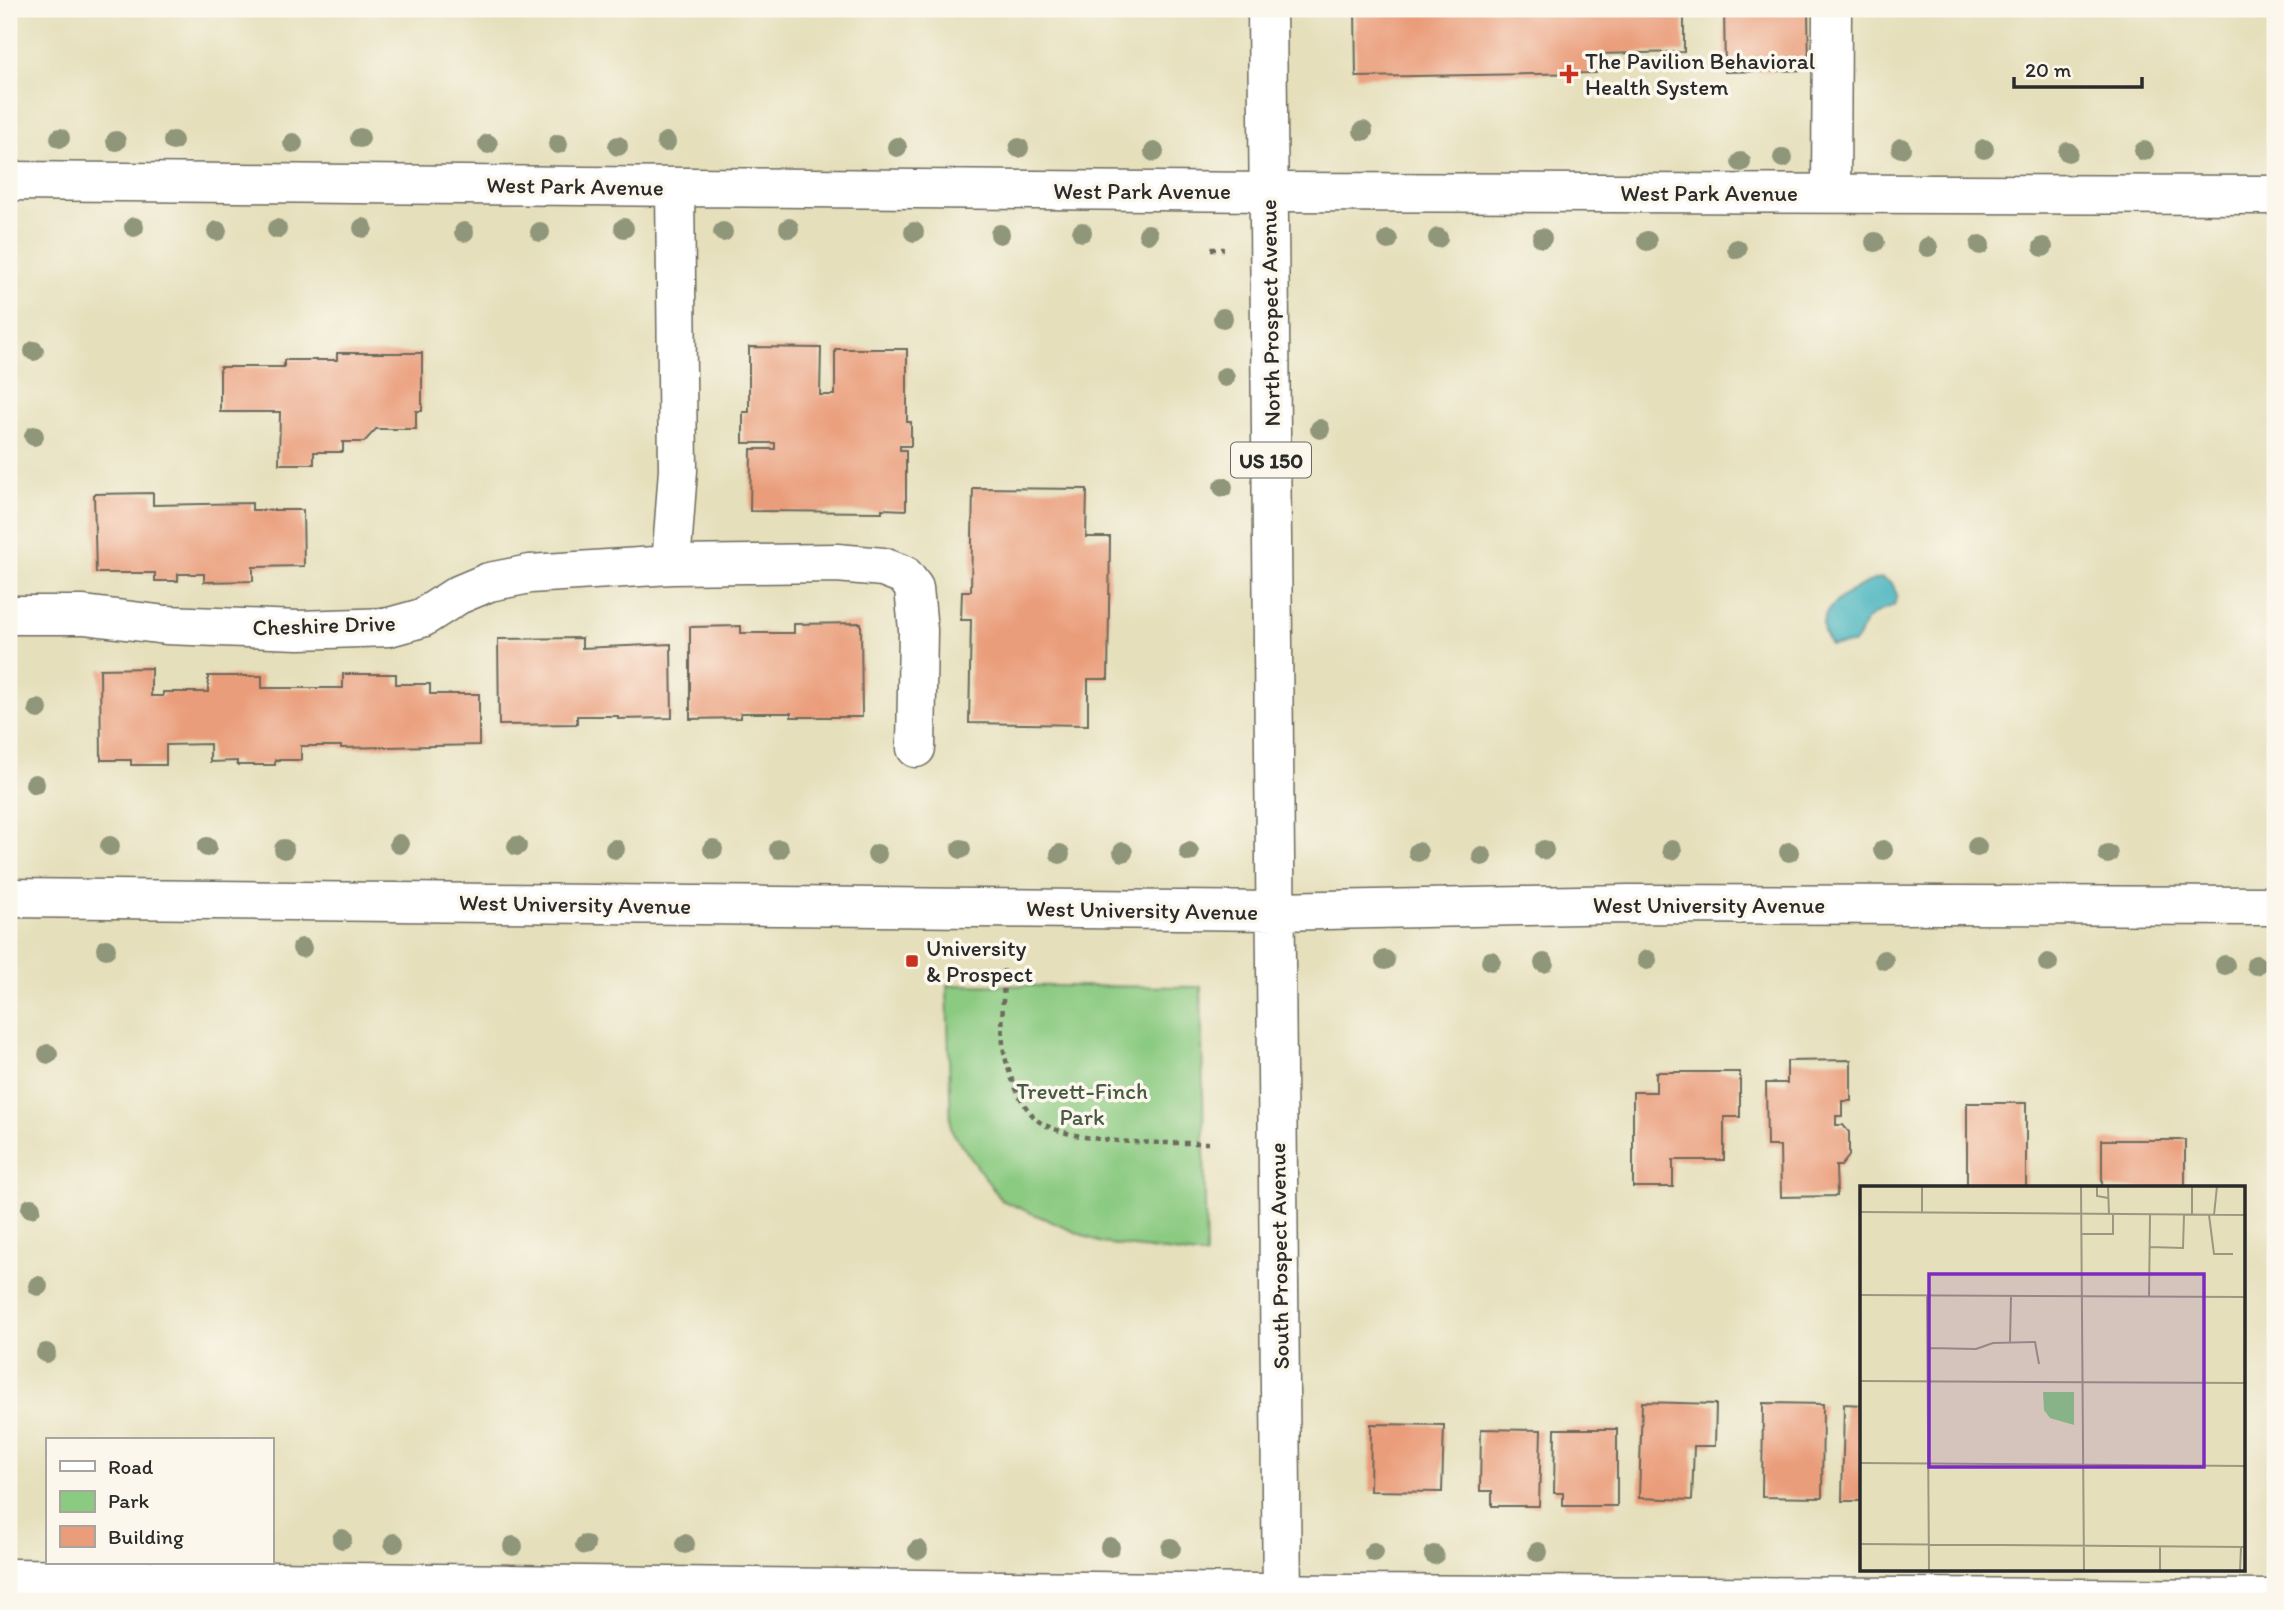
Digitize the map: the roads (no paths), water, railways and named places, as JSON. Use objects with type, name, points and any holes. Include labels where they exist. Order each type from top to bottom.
[{"type":"street","name":"North Prospect Avenue","points":[[1266,9],[1276,911]]},
{"type":"street","points":[[1831,193],[1832,9]]},
{"type":"street","name":"West Park Avenue","points":[[9,181],[1268,192],[2275,195]]},
{"type":"street","points":[[671,565],[678,470],[675,187]]},
{"type":"street","name":"Cheshire Drive","points":[[9,615],[84,615],[166,625],[299,630],[389,627],[422,618],[458,595],[499,580],[530,574],[671,565],[837,563],[883,567],[904,575],[914,588],[918,630],[916,748]]},
{"type":"street","name":"West University Avenue","points":[[9,898],[1276,911],[1628,904],[2275,906]]},
{"type":"street","name":"South Prospect Avenue","points":[[1276,911],[1282,1597]]},
{"type":"street","points":[[9,1578],[1282,1597],[2275,1599]]},
{"type":"water","points":[[1881,578],[1892,583],[1897,595],[1894,605],[1869,618],[1853,644],[1830,645],[1823,626],[1827,612],[1848,593]]},
{"type":"place","name":"The Pavilion Behavioral Health System","points":[[1569,74]]},
{"type":"place","name":"University & Prospect","points":[[912,961]]},
{"type":"park label","name":"Trevett-Finch Park","points":[[1082,1104]]}]
